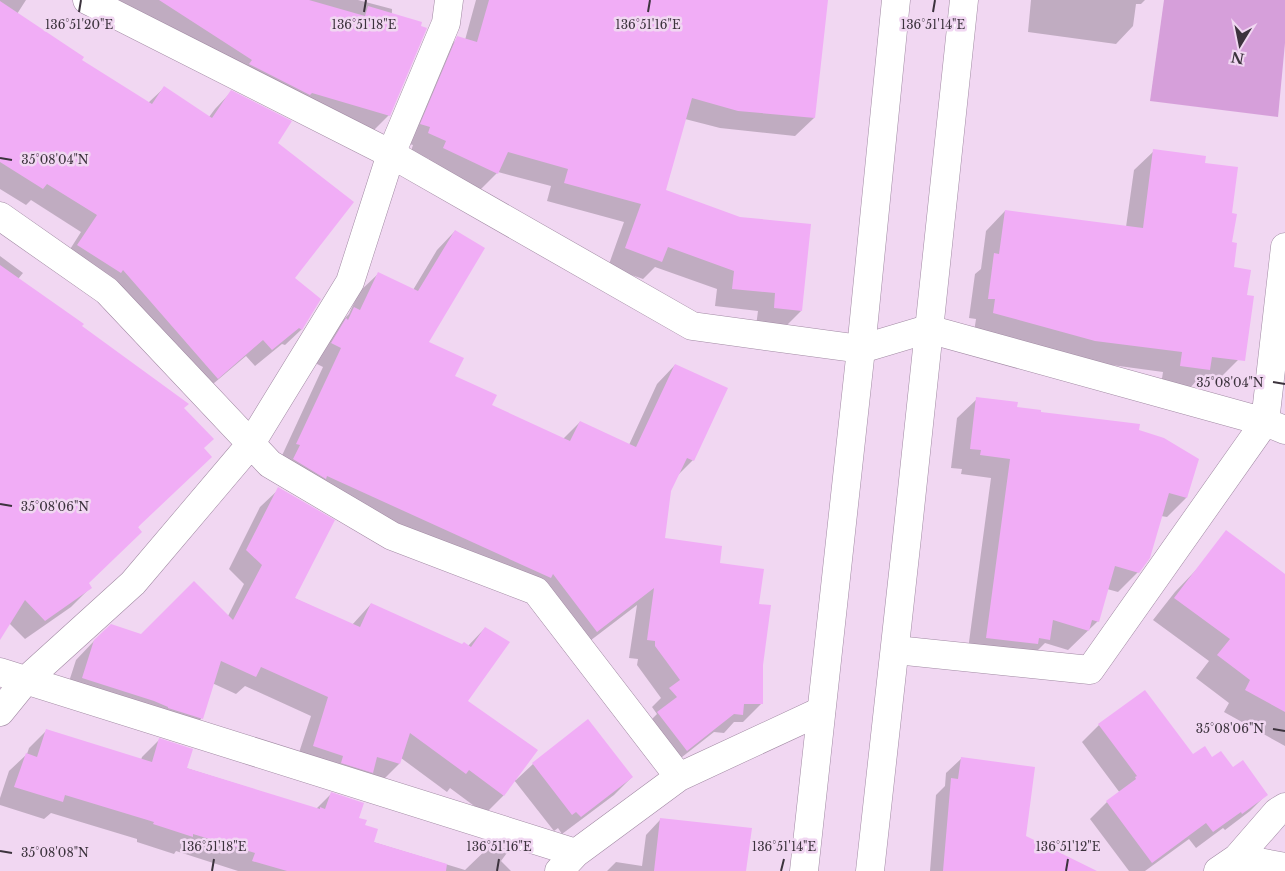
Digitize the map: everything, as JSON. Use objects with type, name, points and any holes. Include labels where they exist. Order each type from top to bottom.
[{"type":"street","points":[[87,0],[391,154],[692,326],[861,348],[928,329],[1275,426]]},
{"type":"street","points":[[0,712],[26,680],[133,583],[250,446],[350,282],[391,154],[446,23],[449,0]]},
{"type":"street","points":[[804,871],[861,348],[896,0]]},
{"type":"street","points":[[870,871],[896,650],[928,329],[964,0]]},
{"type":"street","points":[[0,216],[108,291],[250,446],[270,464],[392,536],[536,591],[679,777]]},
{"type":"street","points":[[896,650],[1090,670],[1275,426],[1285,247]]},
{"type":"street","points":[[0,672],[567,862],[679,777],[821,711]]},
{"type":"street","points":[[1227,864],[1277,812],[1285,807]]},
{"type":"street","points":[[1227,864],[1285,867]]},
{"type":"shaded area","points":[[1164,0],[1285,0],[1285,43],[1278,117],[1150,101]]},
{"type":"building","points":[[159,0],[309,0],[365,16],[368,6],[422,22],[421,26],[427,28],[390,116],[312,93],[310,95],[249,64],[252,60]]},
{"type":"building","points":[[489,0],[828,0],[815,118],[738,111],[692,98],[666,190],[740,217],[811,224],[802,311],[774,308],[775,293],[732,289],[734,271],[668,247],[662,262],[625,248],[641,204],[564,183],[568,169],[508,152],[498,174],[443,148],[446,141],[428,133],[430,127],[420,124],[457,36],[477,42]]},
{"type":"building","points":[[0,1],[84,57],[82,60],[152,104],[164,86],[212,118],[231,90],[292,121],[278,143],[354,202],[295,278],[321,299],[302,330],[299,328],[272,350],[263,340],[218,379],[123,270],[121,273],[77,245],[97,215],[47,184],[43,189],[0,162]]},
{"type":"building","points":[[1153,149],[1206,156],[1205,163],[1238,167],[1232,213],[1237,214],[1232,242],[1237,243],[1234,267],[1251,270],[1247,295],[1254,296],[1245,361],[1212,357],[1210,370],[1180,366],[1182,352],[1095,341],[993,313],[995,299],[988,299],[994,253],[999,254],[1005,210],[1143,228]]},
{"type":"building","points":[[455,230],[485,248],[429,342],[464,358],[455,376],[497,395],[492,405],[570,441],[580,421],[636,447],[675,364],[728,388],[694,461],[687,458],[671,491],[665,538],[722,546],[720,563],[764,569],[759,604],[771,605],[763,665],[763,704],[744,704],[743,715],[734,714],[687,751],[657,712],[677,697],[669,688],[680,680],[655,646],[655,641],[647,640],[654,588],[597,632],[553,574],[551,578],[327,476],[326,479],[293,459],[300,445],[296,444],[341,348],[331,343],[346,318],[348,320],[354,307],[360,310],[378,272],[418,291]]},
{"type":"building","points":[[0,265],[84,324],[82,326],[189,404],[184,408],[214,439],[204,448],[212,457],[138,527],[142,532],[89,583],[92,588],[45,621],[25,600],[0,640]]},
{"type":"building","points":[[976,397],[1018,402],[1017,407],[1041,410],[1041,412],[1140,424],[1139,430],[1164,438],[1199,459],[1187,498],[1169,493],[1150,558],[1139,573],[1115,566],[1099,622],[1092,620],[1089,631],[1053,620],[1050,640],[1039,638],[1038,644],[986,638],[1010,459],[980,455],[981,450],[970,449]]},
{"type":"building","points":[[278,487],[335,520],[295,598],[360,627],[371,603],[462,644],[464,642],[471,647],[485,627],[510,642],[468,701],[538,750],[504,796],[469,770],[466,774],[410,733],[400,764],[377,757],[373,773],[341,763],[343,756],[313,746],[328,697],[261,667],[256,677],[221,661],[203,719],[82,678],[94,640],[111,624],[141,634],[194,581],[233,620],[262,565],[246,550]]},
{"type":"building","points":[[1226,530],[1285,574],[1285,712],[1245,690],[1250,680],[1217,655],[1230,639],[1174,598]]},
{"type":"building","points":[[1145,690],[1193,754],[1205,746],[1212,757],[1221,751],[1233,767],[1243,760],[1268,795],[1213,832],[1206,823],[1152,863],[1106,801],[1136,779],[1135,777],[1137,776],[1098,724]]},
{"type":"building","points":[[588,719],[633,777],[581,817],[576,812],[572,815],[532,763]]},
{"type":"building","points":[[46,729],[152,762],[159,738],[193,749],[187,768],[320,809],[320,807],[325,809],[331,792],[364,803],[359,818],[367,820],[365,825],[378,829],[374,842],[447,864],[446,871],[287,871],[252,861],[255,853],[193,834],[193,837],[153,824],[154,822],[65,795],[63,802],[14,787],[26,753],[37,757]]},
{"type":"building","points":[[961,757],[1035,767],[1026,836],[1097,871],[943,871],[951,778],[958,779]]},
{"type":"building","points":[[660,818],[752,828],[746,871],[654,871]]}]
